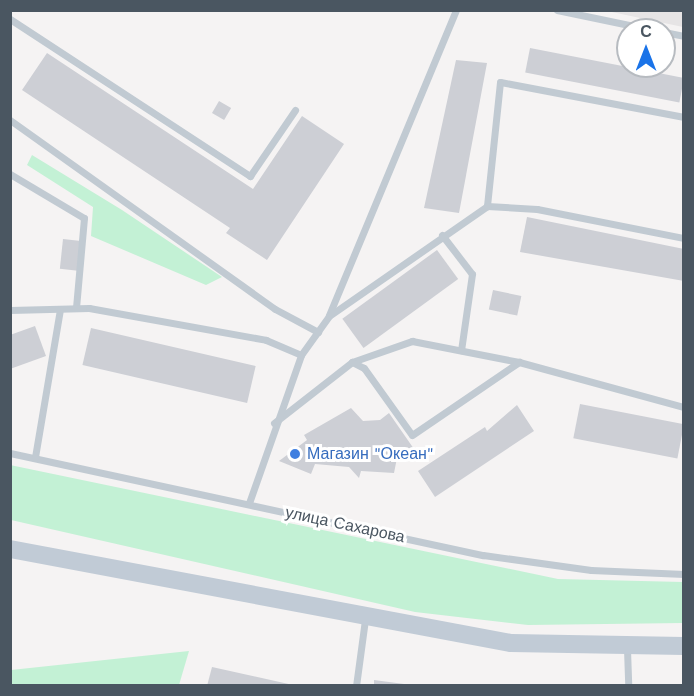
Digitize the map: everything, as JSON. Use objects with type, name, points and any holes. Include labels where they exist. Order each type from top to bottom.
[{"type":"street","points":[[10,549],[365,619],[511,643],[627,649],[684,646]]},
{"type":"lane","points":[[249,504],[274,423],[301,356],[329,316],[456,10]]},
{"type":"lane","points":[[557,10],[616,22]]},
{"type":"lane","points":[[10,19],[250,176],[295,110]]},
{"type":"lane","points":[[487,206],[500,82],[684,117]]},
{"type":"lane","points":[[10,120],[275,309],[318,332]]},
{"type":"lane","points":[[10,174],[84,218],[76,308]]},
{"type":"lane","points":[[329,316],[442,235],[487,206],[537,209],[684,238]]},
{"type":"lane","points":[[442,235],[472,274],[461,350]]},
{"type":"lane","points":[[10,310],[76,308],[266,340],[301,356]]},
{"type":"lane","points":[[35,457],[60,309]]},
{"type":"lane","points":[[274,423],[352,362],[412,341],[519,362],[684,407]]},
{"type":"lane","points":[[352,362],[364,368],[412,435],[519,362]]},
{"type":"lane","name":"улица Сахарова","points":[[10,453],[483,555],[591,570],[684,574]]},
{"type":"lane","points":[[356,686],[365,619]]},
{"type":"lane","points":[[627,649],[628,686]]},
{"type":"shaded area","points":[[607,11],[683,11],[683,27],[676,26],[676,18],[640,18]]},
{"type":"green space","points":[[32,155],[122,210],[222,277],[206,285],[91,236],[93,207],[27,165]]},
{"type":"green space","points":[[10,465],[558,579],[683,582],[683,623],[528,625],[415,612],[11,520]]},
{"type":"green space","points":[[189,651],[179,685],[11,685],[11,670]]},
{"type":"building","points":[[530,48],[616,65],[616,78],[676,76],[684,79],[679,102],[525,73]]},
{"type":"building","points":[[47,53],[253,189],[302,116],[344,144],[267,260],[226,233],[230,228],[22,90]]},
{"type":"building","points":[[456,60],[487,63],[459,213],[424,208]]},
{"type":"building","points":[[219,101],[231,108],[224,120],[212,113]]},
{"type":"building","points":[[527,217],[684,249],[684,281],[520,252]]},
{"type":"building","points":[[63,239],[81,241],[78,271],[60,269]]},
{"type":"building","points":[[437,250],[458,279],[364,348],[342,319]]},
{"type":"building","points":[[493,290],[521,296],[517,316],[489,310]]},
{"type":"building","points":[[35,326],[46,356],[10,369],[10,335]]},
{"type":"building","points":[[91,328],[256,366],[247,403],[82,365]]},
{"type":"building","points":[[580,404],[684,424],[677,459],[573,438]]},
{"type":"building","points":[[517,405],[534,431],[435,497],[418,471],[485,427],[487,431]]},
{"type":"building","points":[[351,408],[363,421],[380,420],[389,413],[414,449],[397,458],[394,473],[361,471],[359,478],[349,467],[315,464],[311,474],[279,461],[307,440],[304,435]]},
{"type":"building","points":[[212,667],[293,685],[293,686],[207,686]]},
{"type":"building","points":[[374,680],[404,684],[404,686],[374,686]]},
{"type":"place","name":"Магазин \"Океан\"","points":[[295,454]]}]
